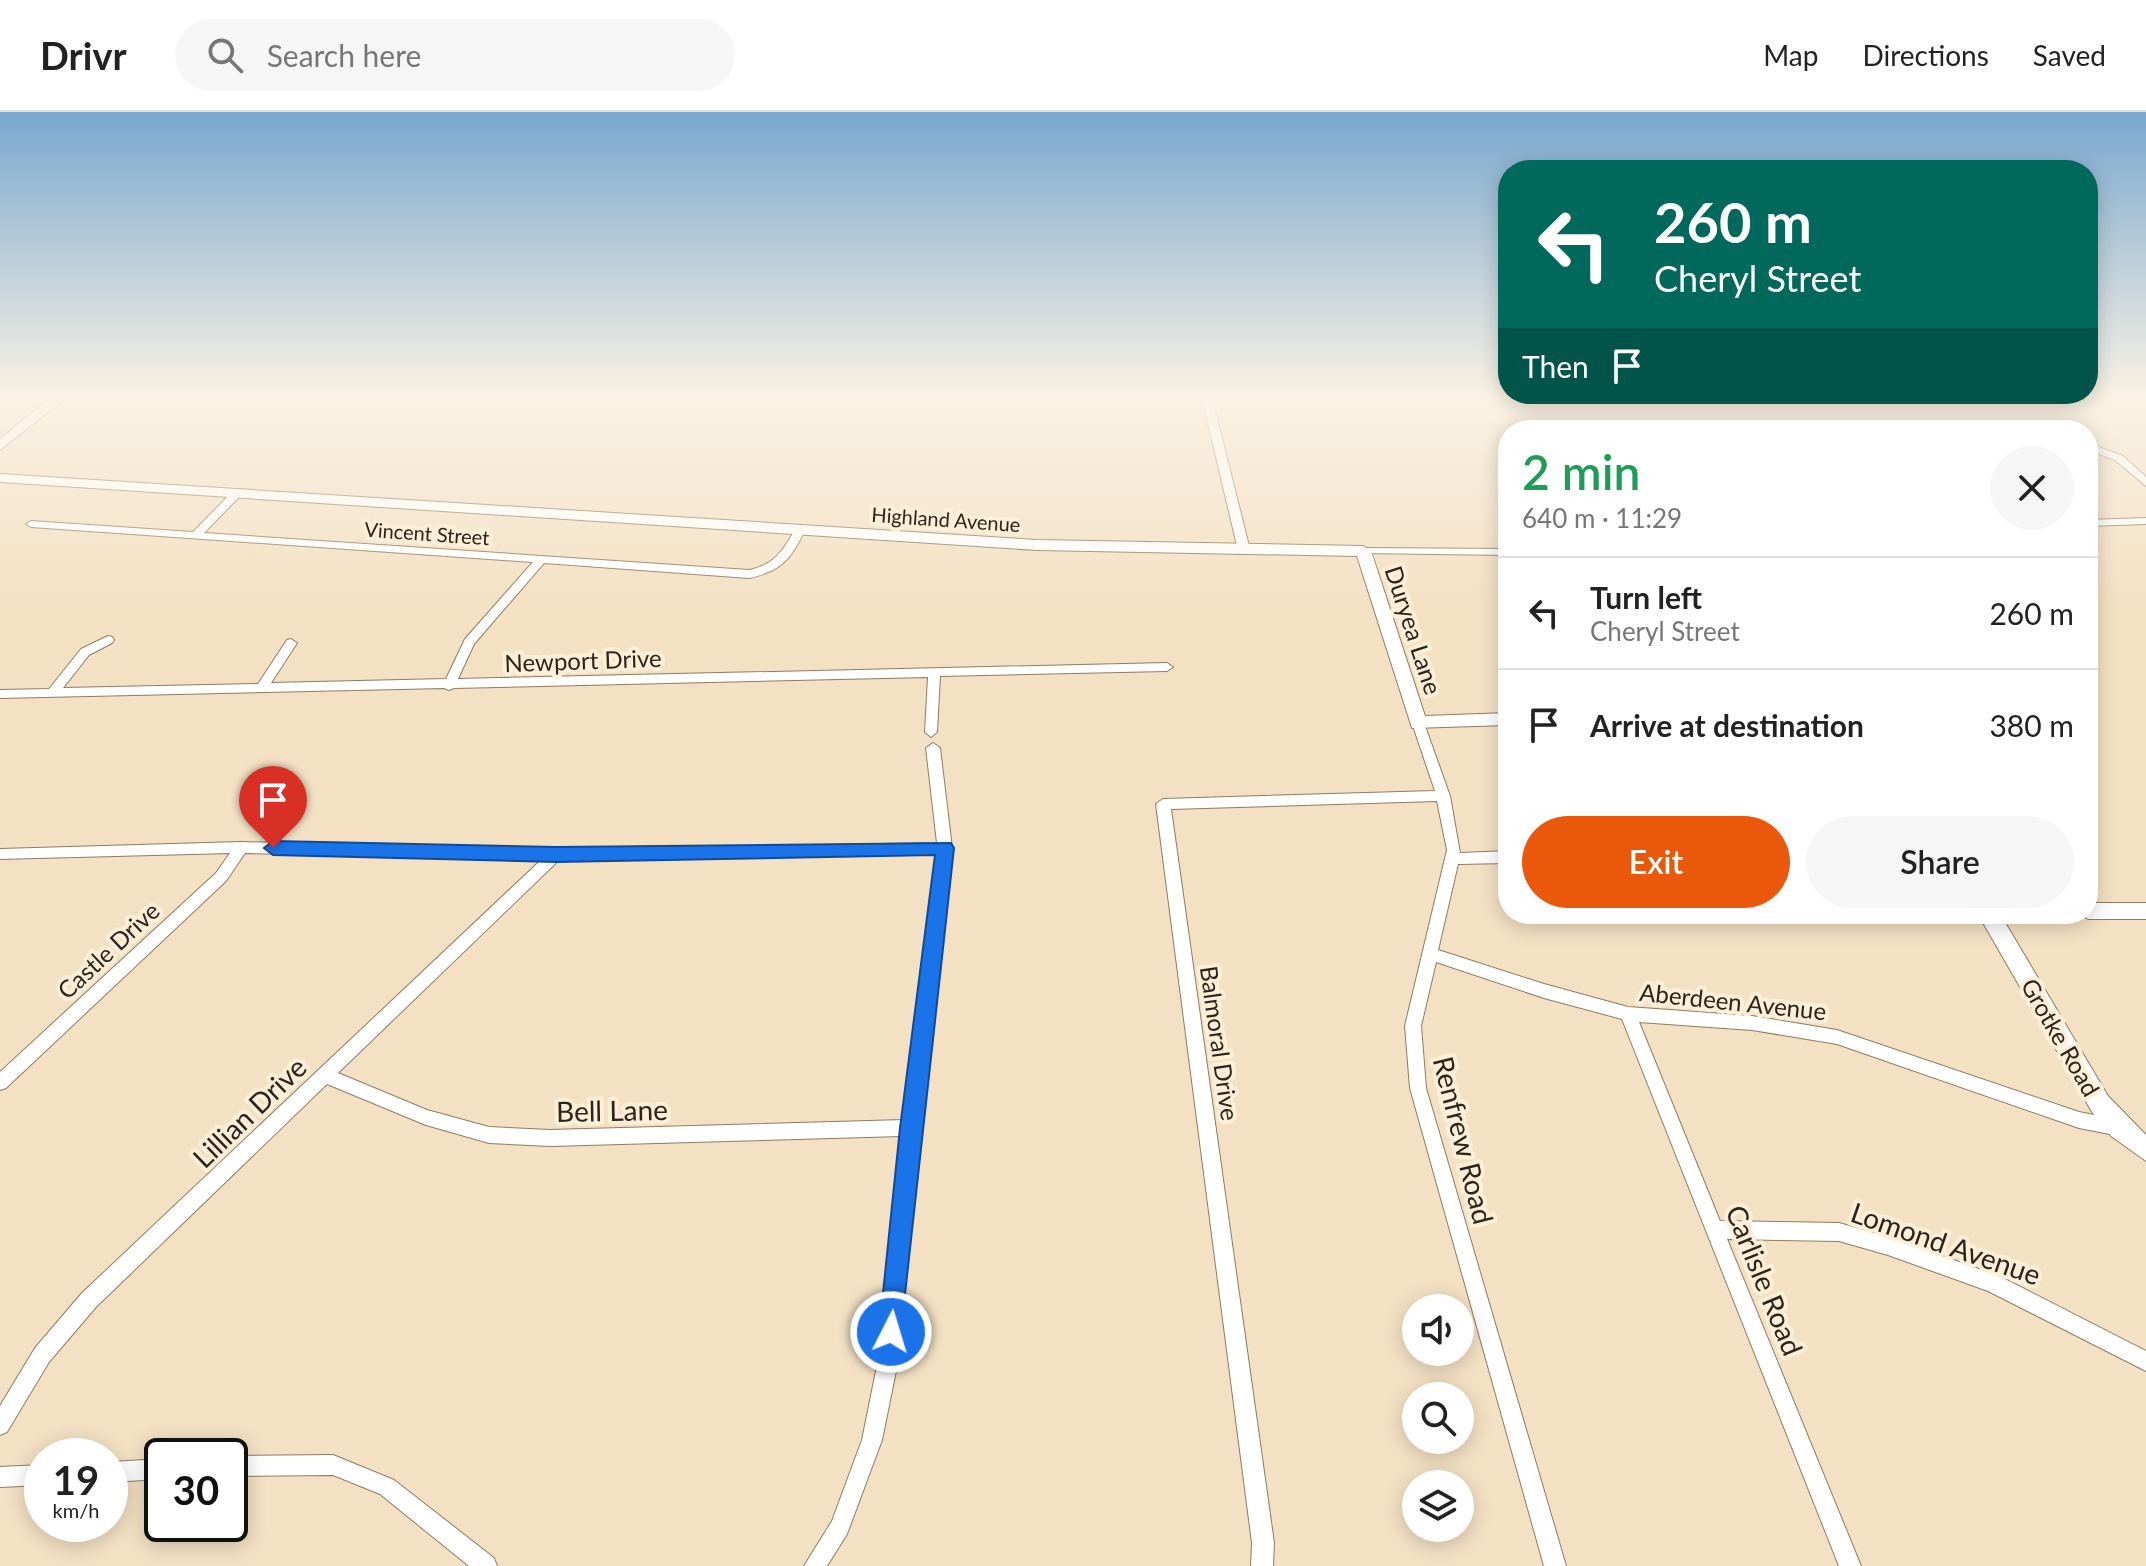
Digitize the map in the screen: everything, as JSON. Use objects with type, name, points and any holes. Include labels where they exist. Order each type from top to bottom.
[{"type":"street","points":[[1224,466],[1244,550]]},
{"type":"street","points":[[2127,466],[2146,483]]},
{"type":"street","name":"Highland Avenue","points":[[0,478],[1037,545],[1363,551]]},
{"type":"street","points":[[197,534],[236,494]]},
{"type":"street","points":[[2098,523],[2146,521]]},
{"type":"street","name":"Vincent Street","points":[[31,524],[749,574],[769,570],[783,562],[800,530]]},
{"type":"street","points":[[1363,551],[1498,552]]},
{"type":"street","name":"Duryea Lane","points":[[1363,551],[1418,723]]},
{"type":"street","points":[[449,686],[469,642],[542,559]]},
{"type":"street","points":[[53,692],[85,652],[108,640]]},
{"type":"street","points":[[261,689],[291,643]]},
{"type":"street","name":"Newport Drive","points":[[0,694],[1167,667]]},
{"type":"street","points":[[815,1566],[840,1527],[872,1440],[888,1361],[911,1128],[945,848],[932,740],[934,673]]},
{"type":"street","points":[[1418,723],[1498,719]]},
{"type":"street","name":"Renfrew Road","points":[[1418,723],[1443,796],[1454,850],[1413,1026],[1418,1088],[1555,1566]]},
{"type":"street","name":"Balmoral Drive","points":[[1262,1566],[1263,1543],[1163,804],[1443,796]]},
{"type":"street","points":[[0,854],[241,847],[556,855],[945,848]]},
{"type":"street","name":"Castle Drive","points":[[0,1083],[221,877],[241,847]]},
{"type":"street","name":"Lillian Drive","points":[[0,1425],[42,1355],[89,1300],[556,855]]},
{"type":"street","points":[[1453,859],[1498,857]]},
{"type":"street","points":[[2098,911],[2146,911]]},
{"type":"street","name":"Grotke Road","points":[[1995,924],[2100,1104],[2120,1128],[2146,1150]]},
{"type":"street","name":"Aberdeen Avenue","points":[[1431,954],[1628,1014],[1752,1023],[1837,1037],[2079,1120],[2120,1128]]},
{"type":"street","name":"Carlisle Road","points":[[1628,1014],[1850,1566]]},
{"type":"street","name":"Bell Lane","points":[[325,1075],[426,1117],[489,1135],[550,1138],[911,1128]]},
{"type":"street","name":"Lomond Avenue","points":[[1715,1230],[1780,1228],[1839,1232],[1888,1246],[1992,1283],[2146,1361]]},
{"type":"street","points":[[248,1466],[333,1465],[387,1487],[486,1566]]},
{"type":"street","points":[[0,1477],[24,1476]]},
{"type":"route","points":[[273,848],[556,855],[945,848],[911,1128],[891,1332]]}]
